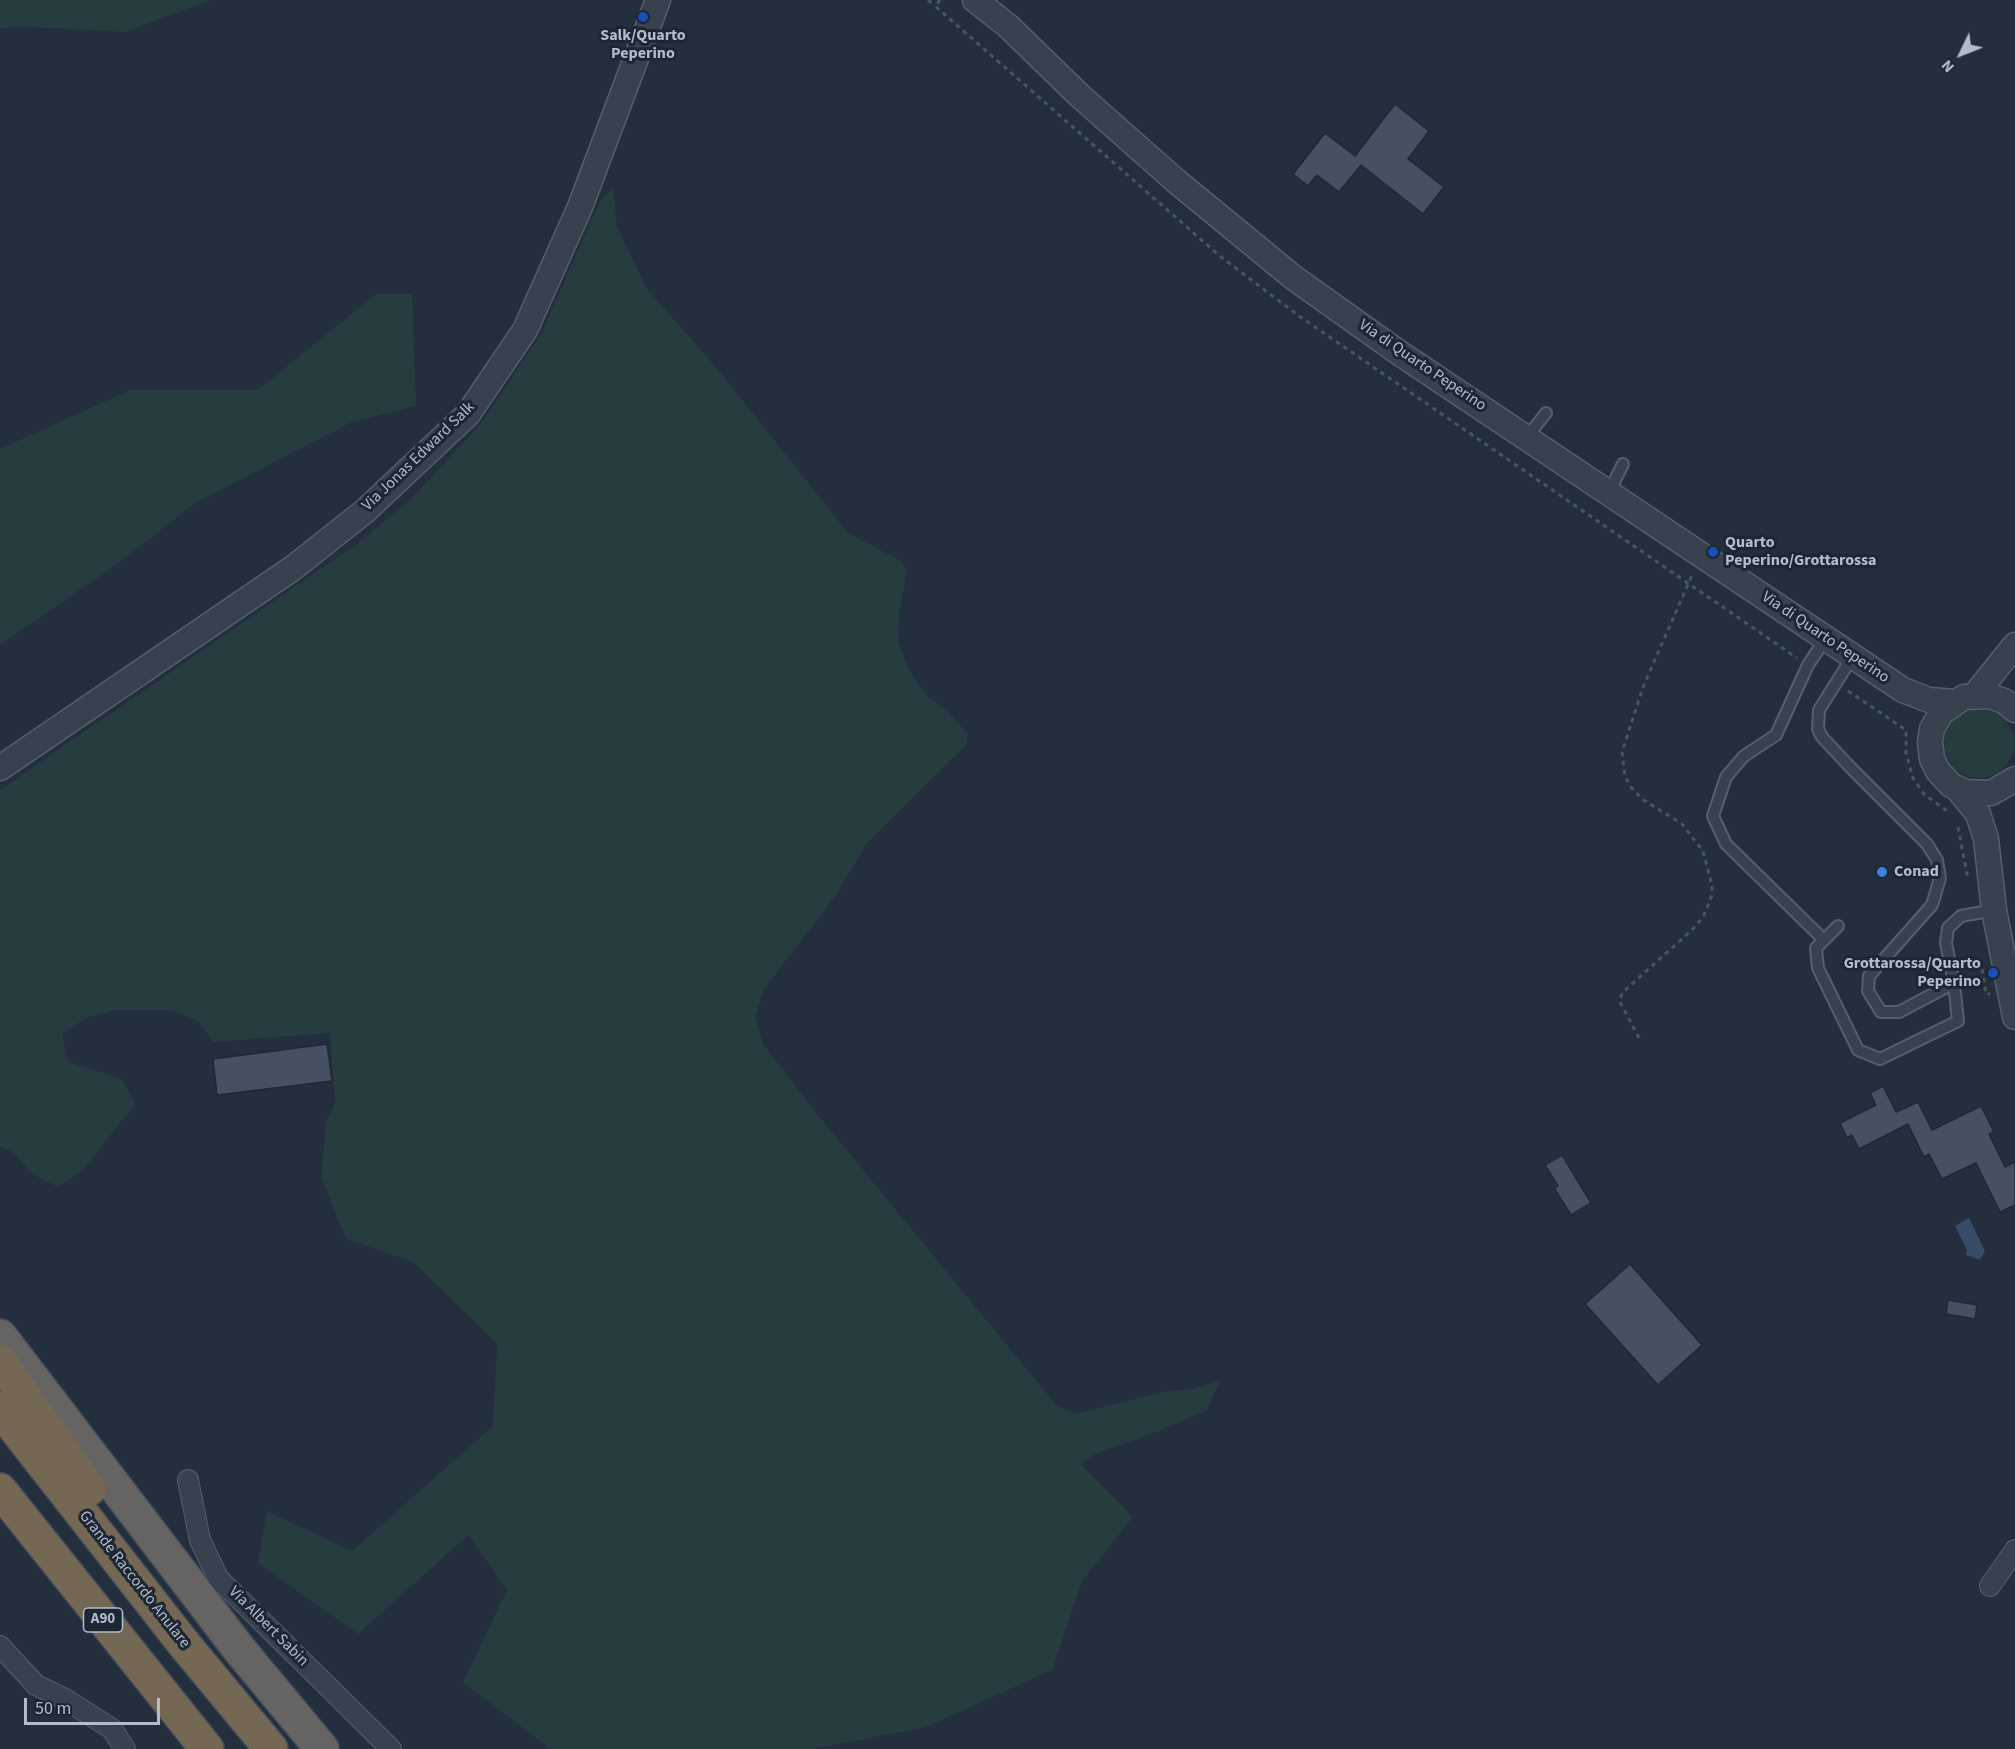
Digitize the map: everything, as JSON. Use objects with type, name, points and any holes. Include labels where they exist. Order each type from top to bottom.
[{"type":"highway","points":[[0,1336],[225,1630],[322,1749]]},
{"type":"highway","points":[[0,1361],[100,1507],[184,1644]]},
{"type":"highway","name":"Grande Raccordo Anulare","points":[[0,1409],[184,1644],[272,1749]]},
{"type":"highway","name":"A90","points":[[0,1490],[207,1749]]},
{"type":"street","name":"Via Jonas Edward Salk","points":[[0,768],[293,568],[365,511],[468,414],[525,330],[580,207],[658,0]]},
{"type":"street","name":"Via di Quarto Peperino","points":[[975,0],[1008,26],[1080,96],[1167,174],[1294,278],[1398,352],[1903,690],[1929,700],[1989,696],[2012,708]]},
{"type":"street","points":[[988,0],[1008,26]]},
{"type":"street","points":[[1930,736],[1937,718],[1964,699],[2011,652]]},
{"type":"street","points":[[2011,652],[2005,674],[2012,708]]},
{"type":"street","name":"Via di Quarto Peperino","points":[[1903,690],[1924,718],[1930,736],[1930,753],[1938,771],[1957,788],[1978,814],[1986,839]]},
{"type":"street","points":[[1957,788],[1972,794],[1985,794],[2010,784]]},
{"type":"street","points":[[2010,784],[1986,839],[1983,912],[2012,1006]]},
{"type":"street","name":"Via Albert Sabin","points":[[188,1480],[200,1540],[218,1578],[391,1749]]},
{"type":"street","points":[[1990,1586],[2015,1550]]},
{"type":"street","points":[[0,1646],[36,1685],[65,1699],[112,1730],[125,1749]]},
{"type":"lane","points":[[1527,437],[1546,413]]},
{"type":"lane","points":[[1609,492],[1623,464]]},
{"type":"lane","points":[[1824,940],[1726,844],[1713,816],[1726,777],[1744,756],[1776,735],[1808,665],[1826,638]]},
{"type":"lane","points":[[1853,656],[1835,683],[1817,719],[1822,737],[1927,844],[1939,869],[1939,888],[1932,905],[1869,976],[1868,991],[1871,1000],[1881,1012],[1899,1012],[1954,983]]},
{"type":"lane","points":[[1838,926],[1816,948],[1818,968],[1858,1050],[1880,1059],[1958,1021],[1946,935],[1956,919],[1983,912]]},
{"type":"path","points":[[928,0],[1221,257],[1299,316],[1808,665]]},
{"type":"path","points":[[935,6],[940,0]]},
{"type":"path","points":[[1639,1038],[1620,1002],[1622,993],[1694,928],[1704,915],[1712,895],[1712,886],[1703,851],[1682,824],[1636,793],[1625,776],[1622,752],[1643,687],[1700,555]]},
{"type":"path","points":[[1835,683],[1906,730],[1905,753],[1913,778],[1924,794],[1950,812]]},
{"type":"path","points":[[1958,824],[1983,912]]},
{"type":"path","points":[[1981,960],[1986,994],[2012,1006]]},
{"type":"green space","points":[[0,0],[211,0],[125,32],[15,26],[0,29]]},
{"type":"green space","points":[[613,187],[617,227],[647,289],[721,373],[848,533],[901,561],[907,571],[899,614],[898,642],[909,669],[925,694],[948,712],[968,734],[966,745],[866,844],[837,894],[764,989],[755,1017],[763,1044],[813,1109],[1057,1406],[1076,1414],[1164,1392],[1194,1389],[1220,1380],[1207,1410],[1154,1433],[1097,1453],[1080,1464],[1133,1517],[1082,1581],[1052,1670],[926,1727],[812,1749],[550,1749],[463,1682],[507,1590],[468,1535],[358,1634],[258,1563],[267,1511],[352,1551],[493,1426],[497,1344],[414,1262],[346,1239],[321,1176],[326,1123],[335,1103],[330,1033],[213,1042],[198,1021],[172,1010],[114,1010],[86,1018],[62,1034],[68,1062],[122,1079],[135,1104],[82,1171],[58,1187],[32,1174],[13,1152],[0,1147],[0,790],[358,543],[412,498],[482,422],[541,334],[600,201]]},
{"type":"green space","points":[[376,294],[412,294],[416,406],[352,422],[197,502],[110,569],[0,645],[0,449],[130,390],[258,390]]},
{"type":"green space","points":[[1986,708],[1999,714],[2008,723],[2012,729],[2014,743],[2012,757],[2004,768],[1993,776],[1972,778],[1954,768],[1946,757],[1944,736],[1954,718],[1965,710]]},
{"type":"water","points":[[1969,1218],[1985,1251],[1980,1260],[1966,1255],[1967,1250],[1955,1226]]},
{"type":"building","points":[[1395,104],[1429,131],[1408,159],[1444,187],[1423,214],[1361,165],[1339,192],[1317,175],[1308,186],[1293,174],[1325,133],[1355,156]]},
{"type":"building","points":[[327,1044],[332,1081],[217,1095],[213,1059]]},
{"type":"building","points":[[1883,1086],[1896,1112],[1918,1102],[1932,1130],[1981,1106],[1994,1132],[1989,1134],[2005,1167],[2015,1162],[2015,1205],[2000,1212],[1976,1163],[1942,1179],[1929,1154],[1924,1157],[1908,1124],[1859,1149],[1852,1135],[1847,1138],[1840,1123],[1876,1105],[1870,1093]]},
{"type":"building","points":[[1562,1155],[1591,1203],[1571,1215],[1554,1188],[1558,1186],[1545,1165]]},
{"type":"building","points":[[1630,1264],[1702,1345],[1658,1385],[1585,1304]]},
{"type":"building","points":[[1948,1300],[1977,1305],[1975,1319],[1946,1314]]},
{"type":"place","name":"Salk/Quarto Peperino","points":[[643,17]]},
{"type":"place","name":"Quarto Peperino/Grottarossa","points":[[1713,552]]},
{"type":"place","name":"Conad","points":[[1882,872]]},
{"type":"place","name":"Grottarossa/Quarto Peperino","points":[[1993,973]]}]
